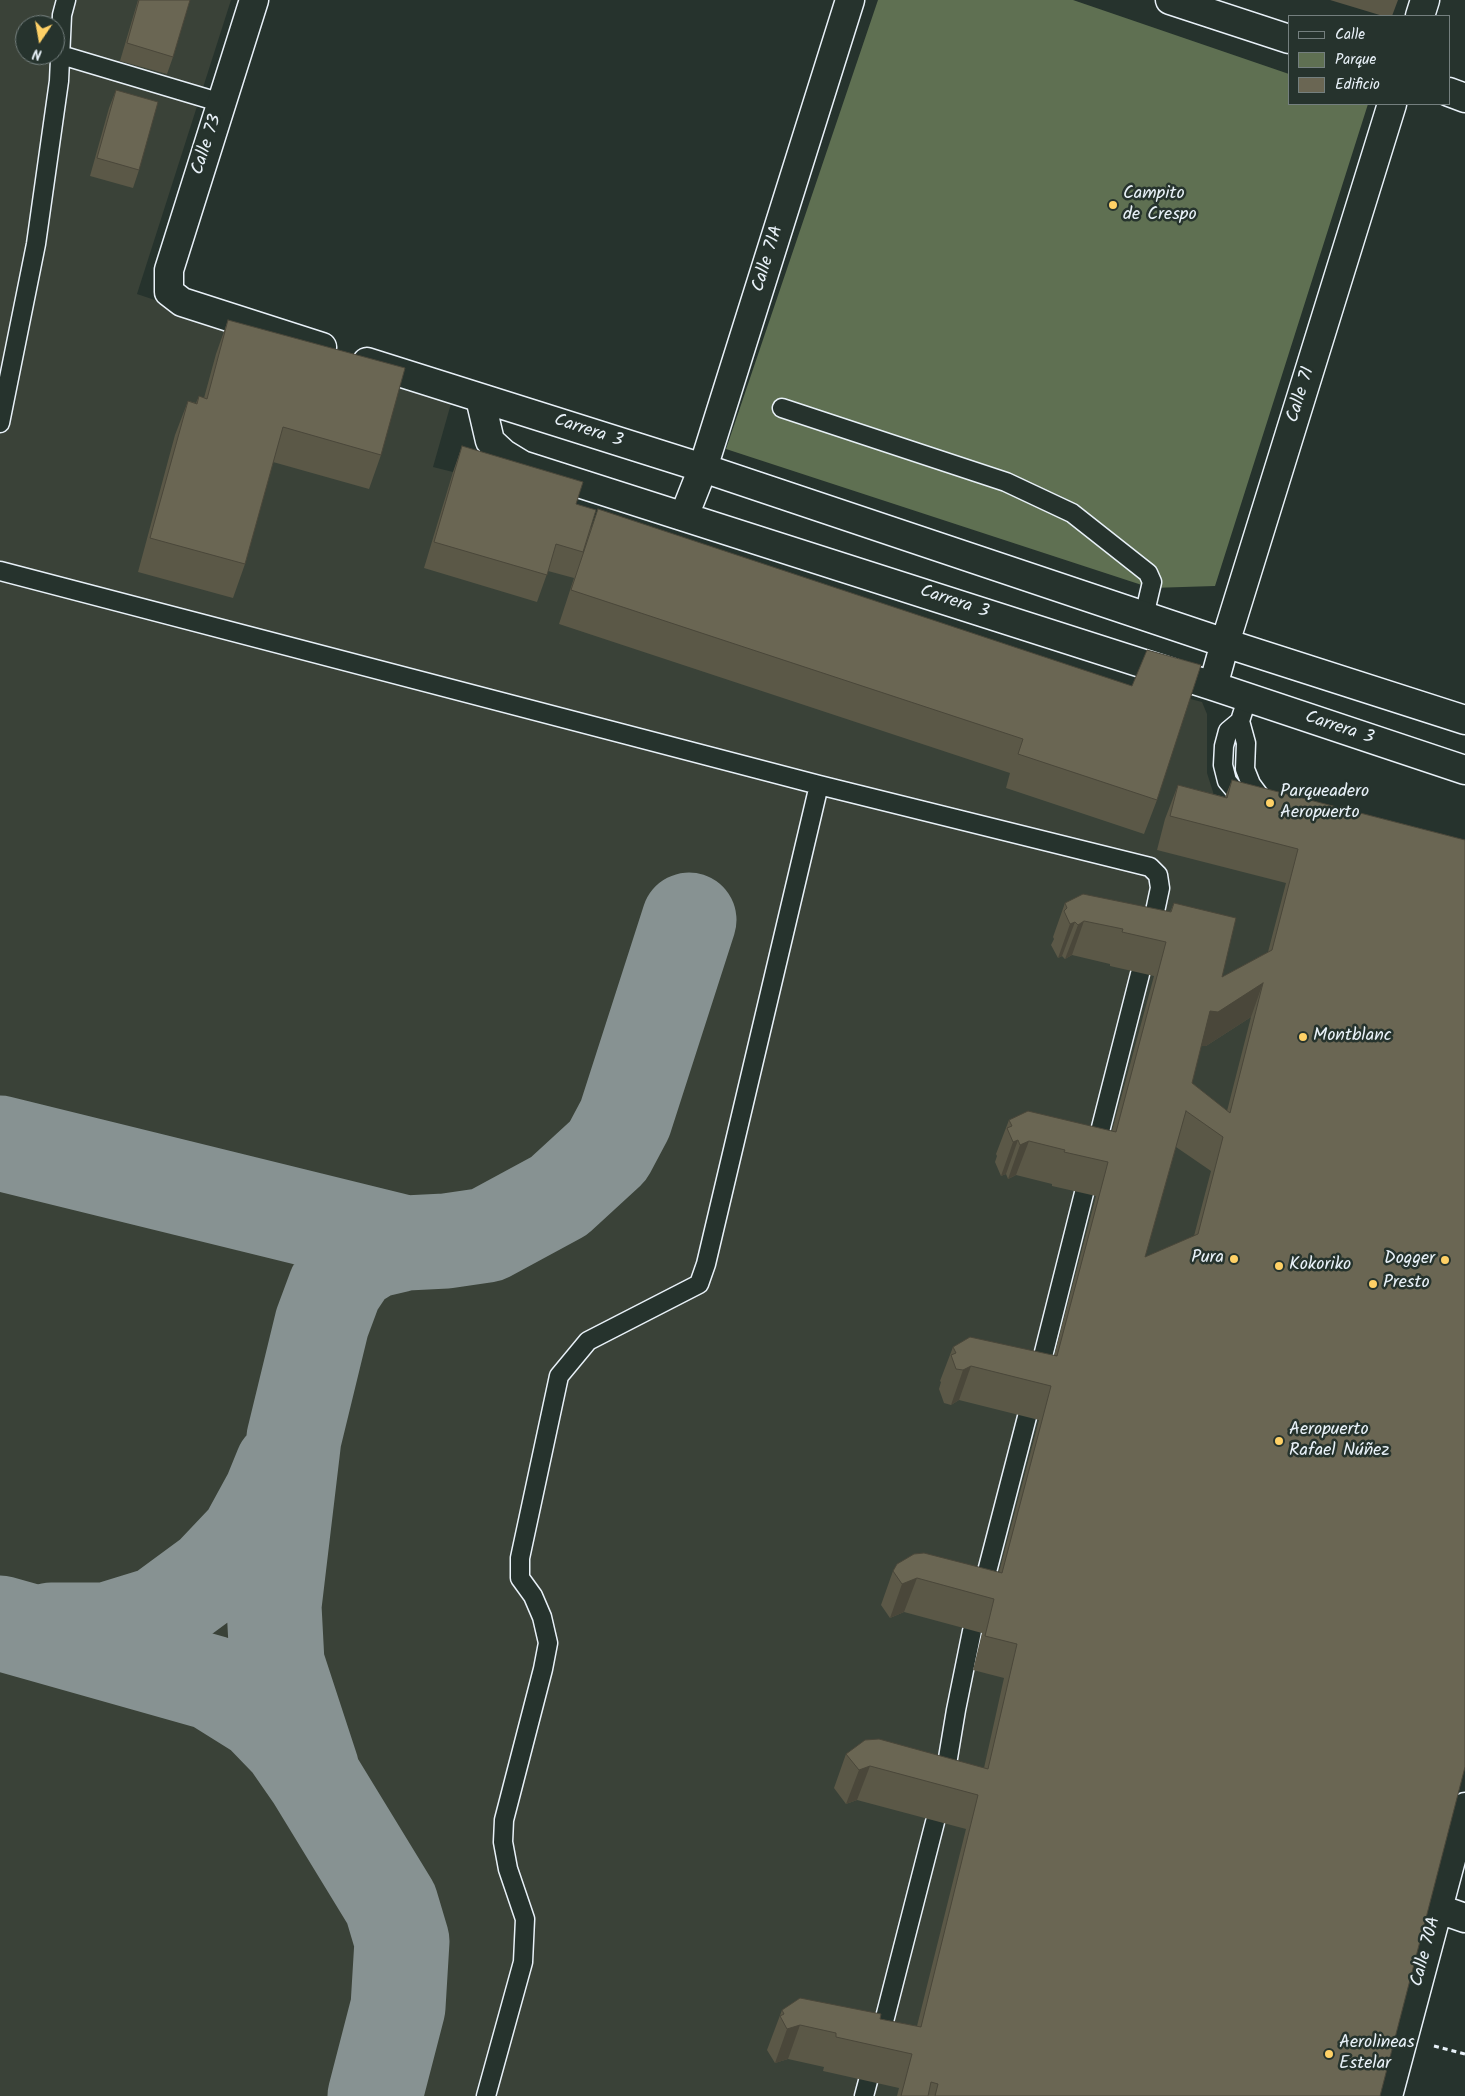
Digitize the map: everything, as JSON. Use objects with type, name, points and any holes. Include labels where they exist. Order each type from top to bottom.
[{"type":"street","name":"Calle 73","points":[[169,292],[168,270],[254,0]]},
{"type":"street","name":"Calle 71A","points":[[684,516],[703,468],[850,0]]},
{"type":"street","points":[[1170,0],[1288,39]]},
{"type":"street","points":[[1420,15],[1425,0]]},
{"type":"street","points":[[1450,92],[1465,98]]},
{"type":"street","name":"Calle 71","points":[[1213,686],[1392,105]]},
{"type":"street","name":"Carrera 3","points":[[169,292],[182,302],[703,468],[1225,643],[1465,720]]},
{"type":"street","name":"Carrera 3","points":[[480,398],[490,441],[504,454],[522,465],[1213,686],[1244,710],[1465,770]]},
{"type":"street","name":"Calle 70A","points":[[1388,2096],[1465,1807]]},
{"type":"street","points":[[1439,1909],[1465,1918]]},
{"type":"lane","points":[[62,15],[66,0]]},
{"type":"lane","points":[[65,57],[222,103]]},
{"type":"lane","points":[[0,423],[36,244],[60,65]]},
{"type":"lane","points":[[782,408],[1006,482],[1072,513],[1148,573],[1152,582],[1144,616]]},
{"type":"lane","points":[[0,571],[819,785],[1150,867],[1158,875],[1160,888],[1149,943]]},
{"type":"lane","points":[[1244,710],[1245,769],[1251,784],[1272,807]]},
{"type":"lane","points":[[486,2096],[523,1962],[524,1919],[508,1870],[503,1842],[504,1820],[548,1643],[542,1617],[533,1596],[520,1578],[520,1558],[560,1376],[588,1340],[698,1284],[706,1264],[819,785]]},
{"type":"lane","points":[[1092,1163],[1140,974]]},
{"type":"lane","points":[[1035,1388],[1084,1193]]},
{"type":"lane","points":[[979,1604],[1027,1417]]},
{"type":"lane","points":[[942,1794],[972,1631]]},
{"type":"lane","points":[[876,2054],[935,1822]]},
{"type":"shaded area","points":[[0,0],[231,0],[137,294],[452,400],[433,467],[453,472],[567,530],[1119,720],[1134,684],[1202,702],[1207,714],[1207,773],[1220,814],[1465,877],[1324,2096],[0,2096]]},
{"type":"green space","points":[[878,0],[1073,0],[1288,74],[1288,105],[1368,105],[1215,586],[1151,588],[726,449]]},
{"type":"building","points":[[139,0],[190,0],[173,57],[127,43]]},
{"type":"building","points":[[116,90],[158,102],[139,170],[97,158]]},
{"type":"building","points":[[228,320],[405,368],[381,455],[283,427],[245,564],[150,538],[188,401],[197,404],[199,396],[207,399]]},
{"type":"building","points":[[462,446],[583,482],[576,504],[596,510],[583,552],[556,544],[547,575],[434,542]]},
{"type":"building","points":[[598,509],[1132,686],[1147,650],[1201,665],[1157,800],[1018,754],[1023,739],[571,590]]},
{"type":"building","name":"Aeropuerto Rafael Núñez","points":[[1232,780],[1465,840],[1465,1767],[1380,2096],[935,2096],[938,2084],[931,2082],[928,2096],[901,2096],[912,2054],[836,2037],[836,2033],[800,2025],[787,2029],[780,2016],[784,2014],[782,2010],[800,1998],[881,2014],[880,2019],[921,2027],[978,1795],[870,1766],[859,1770],[846,1754],[865,1740],[879,1739],[988,1769],[1017,1644],[985,1636],[994,1599],[917,1578],[902,1584],[893,1571],[897,1564],[914,1554],[924,1553],[1002,1573],[1051,1386],[971,1366],[963,1370],[956,1369],[951,1355],[956,1353],[953,1347],[970,1337],[1057,1356],[1108,1162],[1064,1152],[1065,1150],[1029,1141],[1020,1145],[1018,1140],[1013,1142],[1007,1128],[1012,1126],[1009,1120],[1028,1111],[1116,1132],[1166,942],[1122,932],[1123,929],[1084,921],[1078,925],[1075,922],[1070,924],[1064,911],[1067,908],[1065,903],[1083,894],[1171,912],[1174,903],[1236,918],[1222,977],[1272,950],[1298,849],[1170,816],[1178,785],[1227,798]],"holes":[[[1263,983],[1230,1113],[1192,1083],[1210,1011],[1218,1012]],[[1186,1111],[1223,1137],[1198,1234],[1145,1257]]]},
{"type":"taxiway","points":[[0,1143],[406,1243],[446,1241],[487,1235],[559,1196],[608,1151],[625,1119],[689,920]]},
{"type":"taxiway","points":[[312,1770],[277,1663],[274,1606],[294,1438],[322,1323],[335,1288],[351,1264],[372,1251],[406,1243]]},
{"type":"taxiway","points":[[51,1630],[107,1630],[159,1614],[212,1575],[247,1538],[271,1494],[282,1467]]},
{"type":"taxiway","points":[[0,1623],[213,1683],[261,1713],[289,1742],[314,1778],[391,1904],[402,1941],[398,2007],[375,2096]]},
{"type":"place","name":"Campito de Crespo","points":[[1113,205]]},
{"type":"place","name":"Parqueadero Aeropuerto","points":[[1270,803]]},
{"type":"place","name":"Montblanc","points":[[1303,1037]]},
{"type":"place","name":"Pura","points":[[1234,1259]]},
{"type":"place","name":"Dogger","points":[[1445,1260]]},
{"type":"place","name":"Kokoriko","points":[[1279,1266]]},
{"type":"place","name":"Presto","points":[[1373,1284]]},
{"type":"place","name":"Aeropuerto Rafael Núñez","points":[[1279,1441]]},
{"type":"place","name":"Aerolineas Estelar","points":[[1329,2054]]}]
